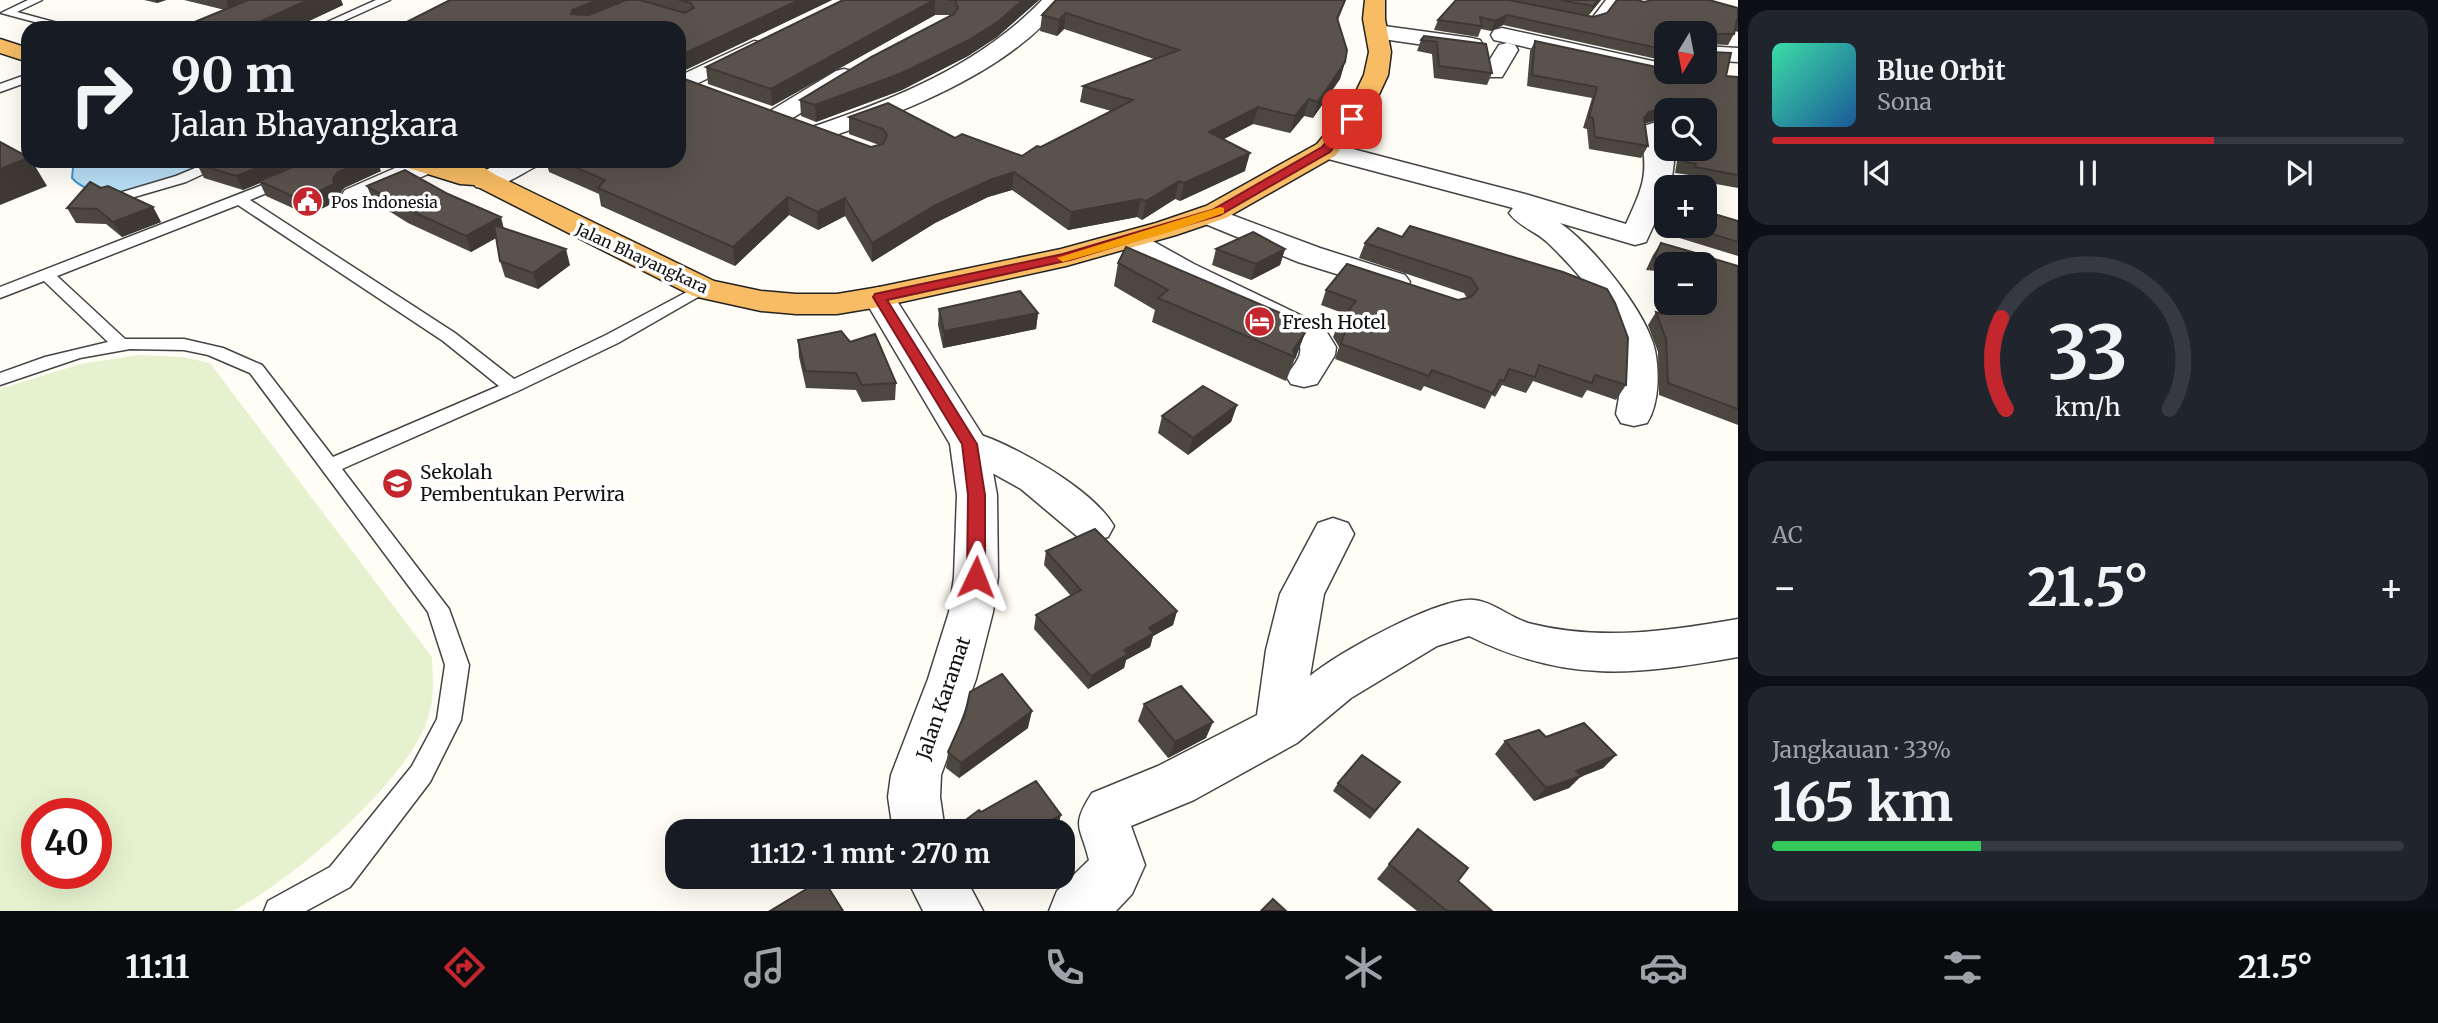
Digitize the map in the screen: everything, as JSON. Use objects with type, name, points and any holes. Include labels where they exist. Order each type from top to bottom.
[{"type":"highway","name":"Jalan Bhayangkara","points":[[440,168],[452,175],[486,181],[704,289],[761,301],[796,304],[837,304],[879,297],[1066,257],[1208,215],[1326,150],[1342,134],[1363,103],[1377,75],[1380,52],[1374,19],[1376,0]]},
{"type":"highway","points":[[0,33],[21,49]]},
{"type":"street","points":[[818,133],[866,117],[950,78],[1027,29],[1054,0]]},
{"type":"street","points":[[1377,32],[1507,41],[1654,69]]},
{"type":"street","points":[[1738,33],[1734,37],[1738,39]]},
{"type":"street","points":[[686,81],[771,40]]},
{"type":"street","points":[[1494,72],[1507,41]]},
{"type":"street","points":[[1738,48],[1734,50],[1738,55]]},
{"type":"street","points":[[1717,54],[1738,55]]},
{"type":"street","points":[[853,146],[762,114],[862,66]]},
{"type":"street","points":[[686,87],[715,97]]},
{"type":"street","points":[[1326,150],[1515,200],[1647,240],[1660,162],[1653,131]]},
{"type":"street","points":[[355,196],[416,168]]},
{"type":"street","points":[[486,181],[511,168]]},
{"type":"street","points":[[1515,200],[1530,219],[1557,235],[1594,277],[1623,317],[1635,341],[1640,378],[1634,414]]},
{"type":"street","points":[[1208,215],[1309,255],[1415,289]]},
{"type":"street","points":[[1129,240],[1183,271],[1294,322],[1311,333],[1319,347],[1318,355],[1304,376]]},
{"type":"street","name":"Jalan Karamat","points":[[879,297],[970,444],[977,495],[974,595],[959,656],[916,775],[918,819]]},
{"type":"street","points":[[970,444],[1029,472],[1093,526]]},
{"type":"street","points":[[1280,728],[1289,652],[1299,601],[1333,534]]},
{"type":"street","points":[[1077,911],[1113,875],[1118,865],[1106,834],[1104,820],[1110,810],[1176,783],[1280,728],[1334,684],[1421,634],[1464,618],[1484,622],[1522,641],[1570,650],[1609,653],[1668,650],[1738,638]]},
{"type":"street","points":[[941,889],[955,911]]},
{"type":"lane","points":[[37,0],[6,13],[41,21]]},
{"type":"lane","points":[[1564,19],[1589,22],[1596,20],[1611,0]]},
{"type":"lane","points":[[337,21],[385,2]]},
{"type":"lane","points":[[356,21],[385,2]]},
{"type":"lane","points":[[0,88],[21,80]]},
{"type":"lane","points":[[0,95],[21,89]]},
{"type":"lane","points":[[124,196],[207,168]]},
{"type":"lane","points":[[0,293],[317,168]]},
{"type":"lane","points":[[237,198],[449,337],[513,387]]},
{"type":"lane","points":[[47,275],[120,344]]},
{"type":"lane","points":[[330,467],[513,387],[636,327],[704,289]]},
{"type":"lane","points":[[0,379],[77,353],[120,344],[168,342],[212,350],[256,369],[438,610],[457,665],[449,720],[421,774],[341,877],[278,911]]},
{"type":"green space","points":[[139,355],[183,357],[210,363],[432,657],[430,713],[414,746],[395,773],[344,828],[314,854],[257,897],[233,911],[0,911],[0,389],[80,364]]},
{"type":"water","points":[[73,168],[197,168],[159,184],[120,192],[101,192],[85,187],[72,178]]},
{"type":"building","points":[[248,0],[308,0],[262,21],[197,21]]},
{"type":"building","points":[[450,0],[598,0],[572,10],[571,14],[589,15],[626,0],[640,0],[685,13],[694,8],[691,3],[679,0],[799,0],[686,53],[686,21],[409,21]]},
{"type":"building","points":[[843,0],[934,0],[771,89],[706,67]]},
{"type":"building","points":[[955,0],[1023,0],[999,21],[969,40],[902,73],[815,105],[800,100],[871,57],[954,14],[958,8]]},
{"type":"building","points":[[1056,0],[1345,0],[1337,18],[1347,50],[1345,62],[1318,102],[1309,99],[1295,116],[1258,107],[1209,132],[1250,153],[1184,183],[1179,181],[1146,201],[1141,199],[1071,212],[1014,172],[936,205],[872,243],[845,198],[817,212],[788,197],[733,247],[598,188],[605,180],[577,168],[686,168],[686,80],[871,147],[883,144],[887,135],[883,129],[849,117],[888,103],[955,138],[962,134],[1022,156],[1037,146],[1041,147],[1133,100],[1083,86],[1179,50],[1066,13],[1059,20],[1042,15]]},
{"type":"building","points":[[1456,0],[1509,0],[1593,17],[1607,13],[1617,0],[1709,0],[1738,8],[1734,34],[1717,34],[1717,21],[1654,21],[1654,47],[1507,15],[1495,21],[1480,17],[1482,26],[1438,20]]},
{"type":"building","points":[[1560,0],[1598,0],[1593,6]]},
{"type":"building","points":[[1424,36],[1486,44],[1492,73],[1439,66],[1437,42],[1421,40]]},
{"type":"building","points":[[1535,41],[1654,66],[1654,84],[1717,84],[1717,52],[1731,53],[1726,76],[1738,77],[1738,175],[1695,167],[1696,164],[1682,161],[1717,161],[1717,98],[1654,98],[1654,111],[1644,118],[1648,146],[1595,137],[1593,118],[1589,117],[1597,87],[1532,75]]},
{"type":"building","points":[[0,142],[21,153],[21,161],[0,169]]},
{"type":"building","points":[[210,168],[257,168],[236,176]]},
{"type":"building","points":[[290,168],[347,168],[338,172],[333,179],[334,184],[301,200],[259,181]]},
{"type":"building","points":[[405,170],[448,194],[501,217],[466,236],[402,207],[367,186]]},
{"type":"building","points":[[90,182],[101,188],[108,186],[153,207],[113,222],[97,209],[67,208]]},
{"type":"building","points":[[1717,215],[1738,221],[1738,242],[1717,235]]},
{"type":"building","points":[[494,225],[566,249],[533,273],[500,261]]},
{"type":"building","points":[[1410,226],[1563,272],[1607,289],[1628,338],[1626,385],[1595,375],[1592,383],[1539,365],[1535,377],[1509,369],[1504,381],[1500,380],[1493,393],[1432,370],[1429,376],[1341,344],[1345,332],[1339,322],[1356,301],[1326,290],[1347,264],[1458,300],[1471,297],[1478,289],[1471,278],[1365,243],[1378,228],[1402,237]]},
{"type":"building","points":[[1253,232],[1285,249],[1256,264],[1216,249]]},
{"type":"building","points":[[1661,243],[1692,252],[1657,252]]},
{"type":"building","points":[[1126,247],[1306,324],[1305,333],[1293,350],[1295,357],[1158,298],[1168,290],[1118,263]]},
{"type":"building","points":[[1717,260],[1738,266],[1738,409],[1668,383],[1666,339],[1657,315],[1717,315]]},
{"type":"building","points":[[1020,291],[1038,313],[944,331],[939,309]]},
{"type":"building","points":[[841,331],[850,342],[875,334],[896,383],[862,385],[856,373],[805,371],[798,340]]},
{"type":"building","points":[[1203,386],[1237,405],[1193,438],[1162,416]]},
{"type":"building","points":[[1095,529],[1177,611],[1149,628],[1154,633],[1124,650],[1128,654],[1091,676],[1036,615],[1081,590],[1046,551]]},
{"type":"building","points":[[1002,674],[1032,711],[961,763],[948,752],[965,714],[970,692]]},
{"type":"building","points":[[1181,686],[1213,722],[1175,742],[1144,704]]},
{"type":"building","points":[[1584,723],[1616,755],[1576,771],[1581,776],[1546,788],[1505,741],[1539,730],[1546,737]]},
{"type":"building","points":[[1362,755],[1400,782],[1375,811],[1338,783]]},
{"type":"building","points":[[1036,781],[1061,815],[1054,819],[967,819],[979,810],[981,812]]},
{"type":"building","points":[[1418,829],[1468,868],[1458,881],[1492,911],[1447,911],[1389,864]]},
{"type":"building","points":[[806,889],[829,889],[843,911],[770,911]]},
{"type":"building","points":[[1273,899],[1286,911],[1261,911]]},
{"type":"slow traffic","points":[[1063,258],[1166,229],[1220,210]]},
{"type":"place","name":"Pos Indonesia","points":[[308,202]]},
{"type":"place","name":"Fresh Hotel","points":[[1259,322]]},
{"type":"place","name":"Sekolah Pembentukan Perwira","points":[[397,483]]},
{"type":"route","points":[[976,577],[977,495],[970,444],[879,297],[1066,257],[1216,212],[1326,150],[1352,119]]}]
